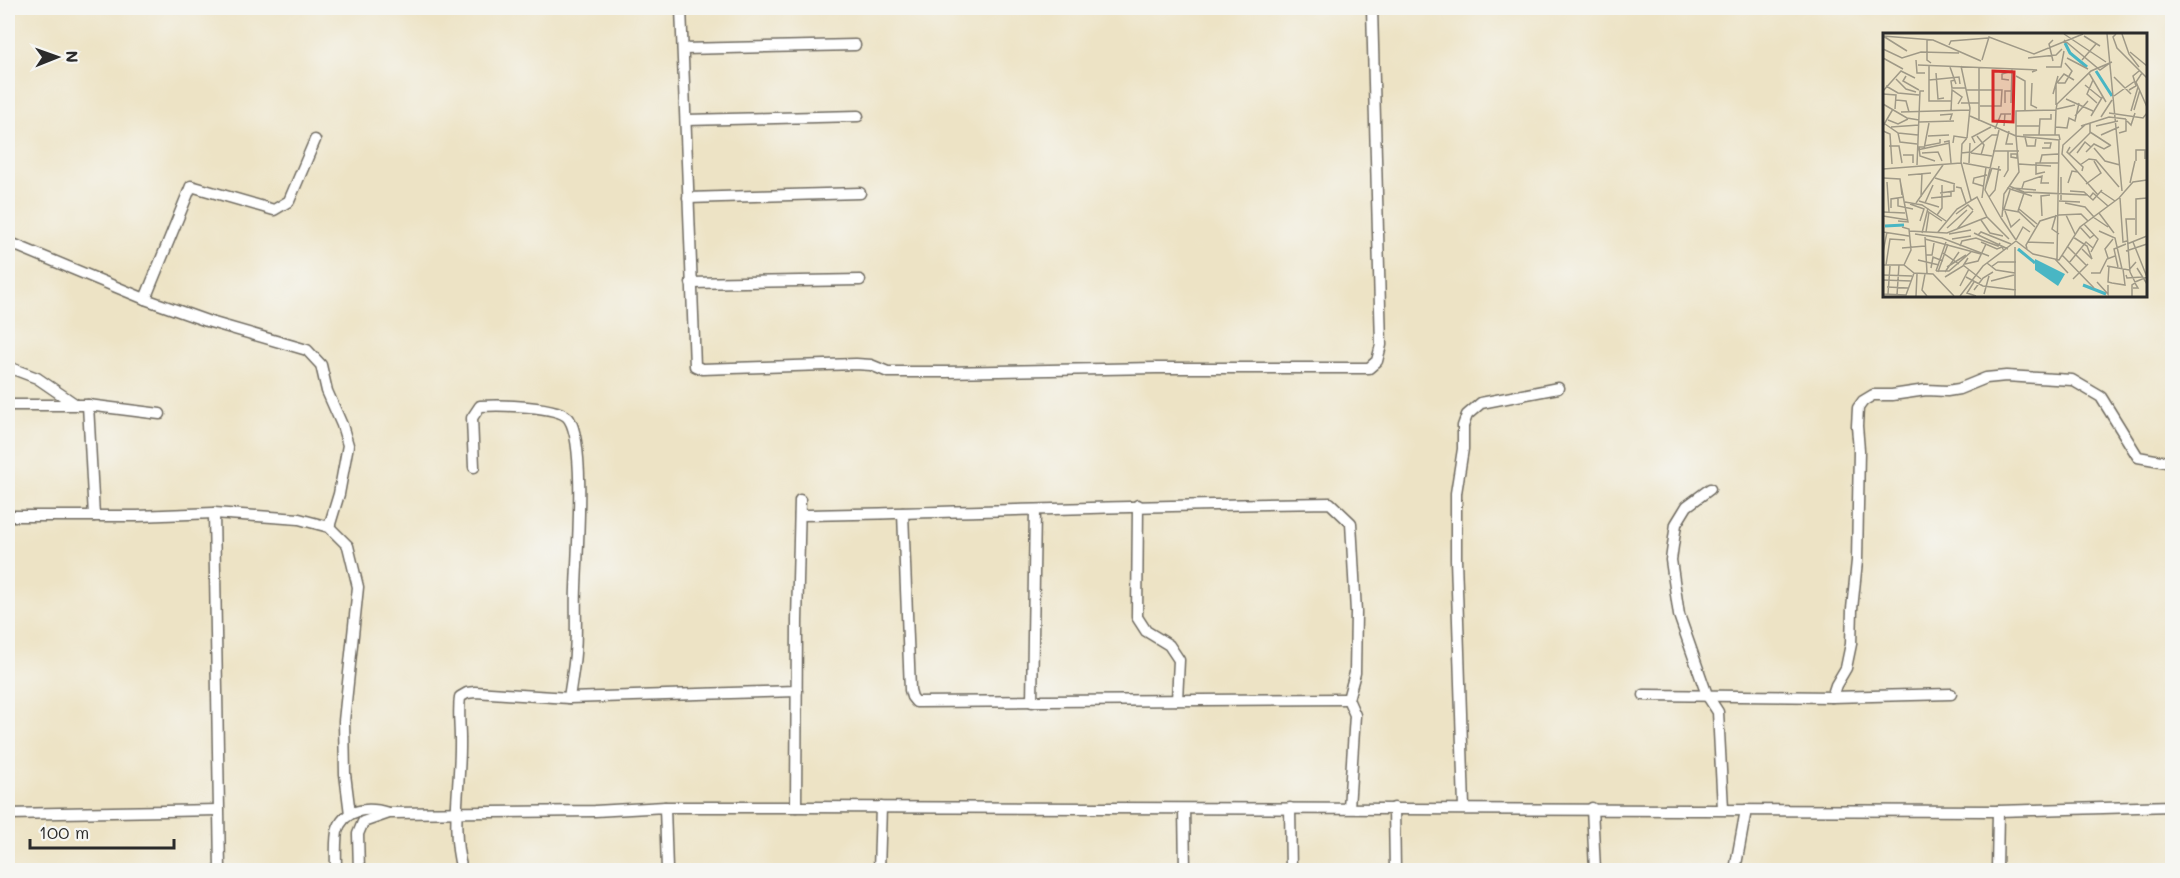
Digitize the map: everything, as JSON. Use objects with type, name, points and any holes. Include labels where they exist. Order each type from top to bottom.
[{"type":"street","points":[[681,8],[694,362],[698,369],[856,364],[872,365],[888,372],[1369,368],[1377,361],[1381,345],[1372,8]]},
{"type":"street","points":[[683,49],[855,45]]},
{"type":"street","points":[[686,120],[858,116]]},
{"type":"street","points":[[145,299],[192,186],[274,210],[289,201],[315,140]]},
{"type":"street","points":[[688,198],[860,194]]},
{"type":"street","points":[[8,242],[145,299],[207,321],[308,350],[321,364],[327,391],[348,445],[339,494],[329,527]]},
{"type":"street","points":[[691,283],[860,279]]},
{"type":"street","points":[[8,367],[37,378],[76,405]]},
{"type":"street","points":[[1832,697],[1846,668],[1851,644],[1857,561],[1859,450],[1857,426],[1858,408],[1863,401],[1874,395],[1959,389],[1986,378],[2006,376],[2072,380],[2101,397],[2138,457],[2172,463]]},
{"type":"street","points":[[1464,807],[1456,515],[1456,493],[1463,449],[1463,426],[1467,415],[1480,403],[1558,388]]},
{"type":"street","points":[[8,405],[88,405],[160,414]]},
{"type":"street","points":[[88,405],[93,516]]},
{"type":"street","points":[[474,467],[472,418],[480,406],[538,408],[562,414],[568,419],[574,433],[579,467],[576,652],[569,698]]},
{"type":"street","points":[[1710,489],[1687,506],[1676,524],[1671,560],[1679,615],[1707,696],[1718,712],[1723,810]]},
{"type":"street","points":[[796,807],[800,500]]},
{"type":"street","points":[[800,516],[1138,505],[1330,503],[1351,523],[1356,612],[1355,663],[1348,699],[1355,715],[1349,808]]},
{"type":"street","points":[[1138,505],[1137,616],[1146,631],[1169,645],[1179,660],[1177,700]]},
{"type":"street","points":[[1032,702],[1035,510]]},
{"type":"street","points":[[214,513],[220,870]]},
{"type":"street","points":[[8,516],[214,513],[299,519],[329,527],[348,546],[357,587],[344,721],[345,774],[350,814]]},
{"type":"street","points":[[903,513],[910,690],[916,702],[1348,699]]},
{"type":"street","points":[[462,870],[456,849],[460,740],[458,708],[460,697],[467,693],[569,698],[797,691]]},
{"type":"street","points":[[1644,695],[1832,697],[1951,694]]},
{"type":"street","points":[[336,870],[338,830],[350,814],[368,808],[388,813],[595,811],[664,807],[1184,809],[1464,807],[1998,811],[2172,806]]},
{"type":"street","points":[[664,807],[667,870]]},
{"type":"street","points":[[879,870],[881,807]]},
{"type":"street","points":[[1290,808],[1291,870]]},
{"type":"street","points":[[1394,808],[1395,870]]},
{"type":"street","points":[[1592,808],[1595,870]]},
{"type":"street","points":[[1184,809],[1185,870]]},
{"type":"street","points":[[8,814],[218,810]]},
{"type":"street","points":[[1735,870],[1746,810]]},
{"type":"street","points":[[1997,870],[1998,811]]},
{"type":"street","points":[[359,870],[358,834],[363,822],[388,813]]}]
